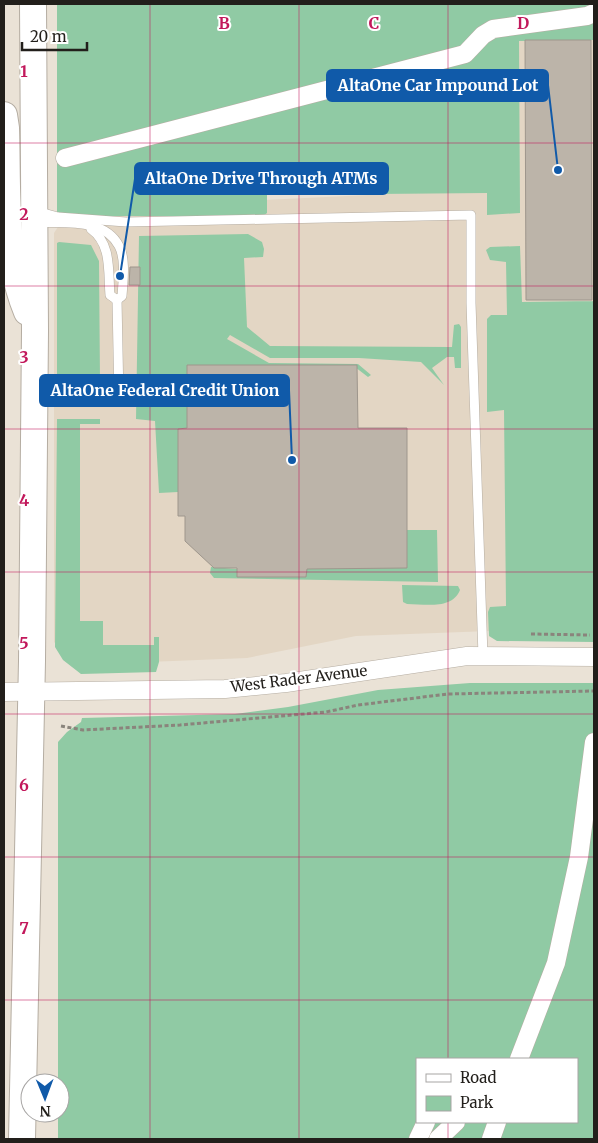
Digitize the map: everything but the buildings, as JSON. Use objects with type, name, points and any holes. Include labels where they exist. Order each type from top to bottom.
[{"type":"main road","points":[[22,1139],[31,691],[35,331],[33,4]]},
{"type":"main road","points":[[4,115],[10,256],[20,295],[35,331]]},
{"type":"street","points":[[65,158],[465,54],[483,35],[493,30],[587,16],[594,13]]},
{"type":"street","name":"West Rader Avenue","points":[[4,692],[225,689],[286,683],[467,656],[594,657]]},
{"type":"street","points":[[518,1058],[556,963],[579,857],[594,742]]},
{"type":"street","points":[[511,1058],[530,1026]]},
{"type":"street","points":[[418,1139],[426,1123]]},
{"type":"street","points":[[438,1139],[455,1123]]},
{"type":"street","points":[[491,1139],[497,1123]]},
{"type":"lane","points":[[34,216],[126,222],[471,215],[472,312],[483,656]]},
{"type":"lane","points":[[34,216],[96,227],[119,246],[123,267],[122,296],[117,300]]},
{"type":"lane","points":[[82,224],[98,234],[107,248],[110,295],[117,300]]},
{"type":"lane","points":[[117,300],[119,400]]},
{"type":"path","points":[[531,634],[594,635]]},
{"type":"path","points":[[60,726],[83,730],[180,725],[326,712],[358,705],[448,694],[594,691]]},
{"type":"shaded area","points":[[594,16],[594,627],[356,636],[247,658],[74,665],[54,642],[54,233],[75,201],[241,201],[470,190],[501,18]]},
{"type":"green space","points":[[57,4],[594,4],[594,301],[593,40],[519,41],[520,213],[487,215],[487,193],[267,195],[267,213],[263,216],[57,216]]},
{"type":"green space","points":[[248,234],[262,242],[264,249],[263,257],[244,258],[247,327],[270,346],[452,347],[454,325],[459,324],[461,327],[461,368],[455,368],[454,357],[447,357],[432,368],[444,385],[421,362],[359,358],[270,358],[230,335],[227,339],[269,363],[358,364],[371,375],[368,377],[355,367],[187,365],[187,428],[178,429],[178,492],[159,493],[155,421],[136,419],[139,236]]},
{"type":"green space","points":[[57,243],[91,245],[99,261],[100,381],[92,388],[74,389],[57,387]]},
{"type":"green space","points":[[520,246],[522,302],[594,301],[594,642],[497,641],[489,636],[488,612],[490,607],[506,606],[504,410],[487,412],[487,319],[491,315],[507,315],[506,262],[490,260],[486,250],[490,247]]},
{"type":"green space","points":[[57,419],[100,419],[100,424],[80,424],[80,621],[103,621],[103,645],[154,645],[154,637],[159,637],[159,662],[156,672],[81,674],[63,660],[55,647]]},
{"type":"green space","points":[[404,530],[437,530],[438,582],[214,578],[210,573],[211,567],[237,569],[237,576],[305,565]]},
{"type":"green space","points":[[402,585],[458,586],[460,590],[451,601],[444,603],[430,605],[407,604],[403,602]]},
{"type":"green space","points":[[470,683],[594,683],[594,1139],[58,1139],[58,1123],[70,1123],[70,1073],[58,1073],[58,742],[67,732],[81,722],[82,718],[235,714],[288,707],[378,690]]},
{"type":"place","name":"AltaOne Car Impound Lot","points":[[558,170]]},
{"type":"place","name":"AltaOne Drive Through ATMs","points":[[120,276]]},
{"type":"place","name":"AltaOne Federal Credit Union","points":[[292,460]]}]
